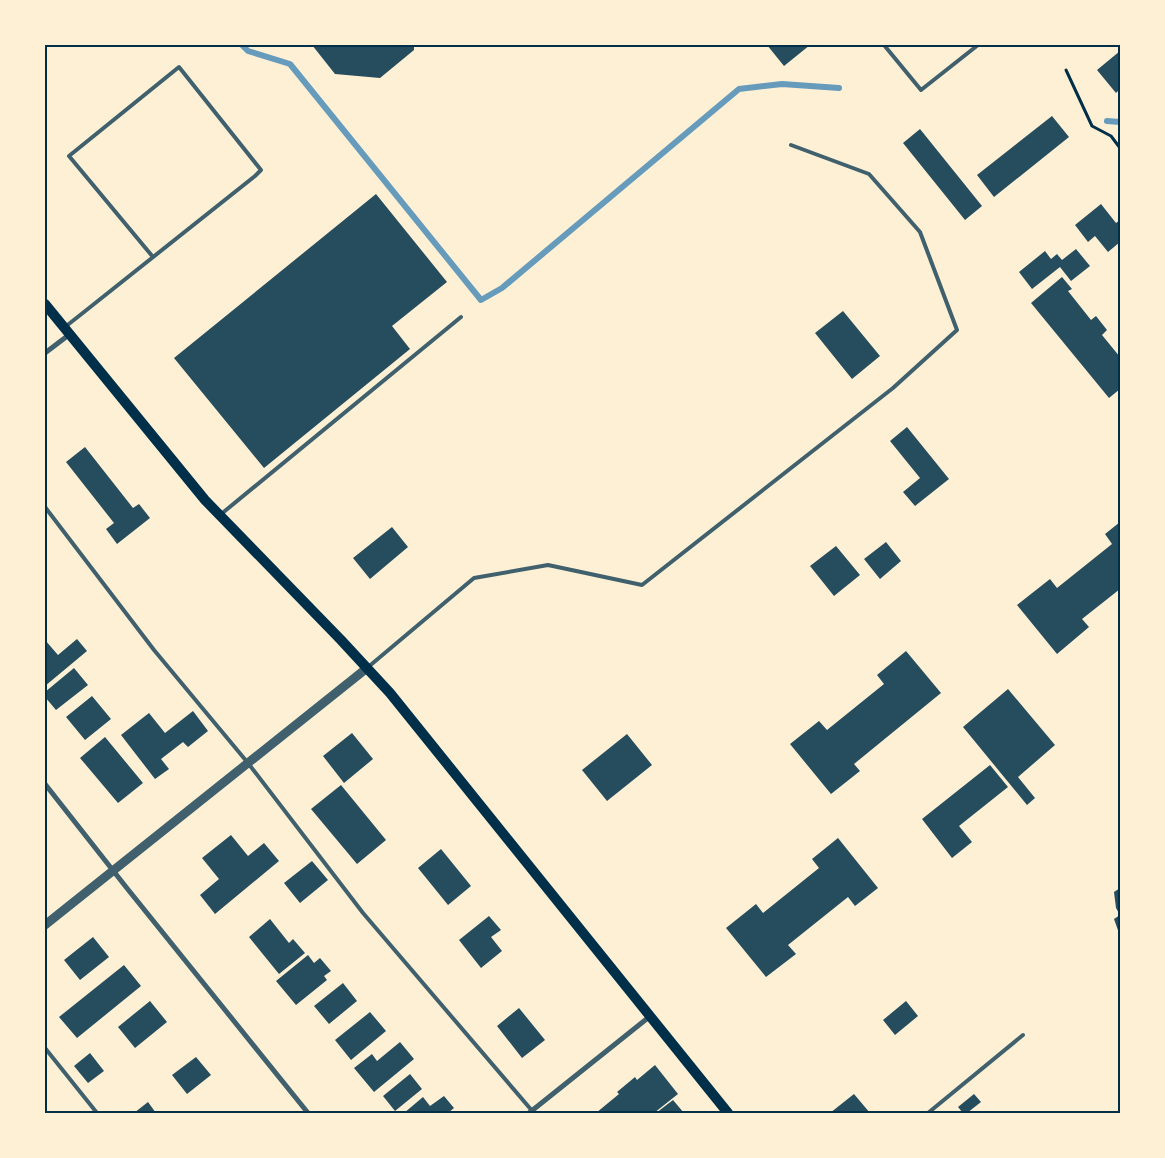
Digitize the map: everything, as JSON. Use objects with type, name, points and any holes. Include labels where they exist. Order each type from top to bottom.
[{"type":"main road","points":[[45,304],[205,500],[390,694],[728,1113]]},
{"type":"street","points":[[45,353],[67,330]]},
{"type":"street","points":[[45,925],[367,668]]},
{"type":"street","points":[[45,784],[308,1113]]},
{"type":"street","points":[[532,1112],[650,1017]]},
{"type":"lane","points":[[884,45],[921,90],[978,45]]},
{"type":"lane","points":[[67,330],[153,257],[261,170],[179,67],[69,156],[153,257]]},
{"type":"lane","points":[[367,668],[474,578],[548,566],[642,585],[893,388],[958,330],[920,232],[869,174],[791,144]]},
{"type":"lane","points":[[220,515],[461,317]]},
{"type":"lane","points":[[45,507],[154,650],[248,763],[363,913],[532,1112]]},
{"type":"lane","points":[[928,1113],[1024,1035]]},
{"type":"lane","points":[[45,1048],[96,1113]]},
{"type":"path","points":[[1066,70],[1092,126],[1111,136],[1120,148]]},
{"type":"building","points":[[312,45],[414,45],[414,50],[380,78],[335,74]]},
{"type":"building","points":[[767,45],[810,45],[784,66]]},
{"type":"building","points":[[1120,51],[1120,89],[1116,93],[1097,70]]},
{"type":"building","points":[[1052,116],[1069,137],[994,197],[977,175]]},
{"type":"building","points":[[920,129],[982,206],[965,220],[903,143]]},
{"type":"building","points":[[376,194],[447,282],[392,326],[410,349],[264,468],[174,358]]},
{"type":"building","points":[[1101,204],[1116,223],[1120,220],[1120,242],[1108,252],[1095,236],[1088,242],[1075,225]]},
{"type":"building","points":[[1076,249],[1090,266],[1071,281],[1060,267],[1032,289],[1019,272],[1045,251],[1051,259],[1057,254],[1062,260]]},
{"type":"building","points":[[1062,277],[1072,289],[1068,291],[1091,320],[1096,316],[1107,330],[1102,335],[1120,357],[1120,389],[1109,398],[1031,303]]},
{"type":"building","points":[[843,311],[880,356],[852,379],[815,333]]},
{"type":"building","points":[[907,427],[949,479],[915,506],[903,492],[920,478],[890,441]]},
{"type":"building","points":[[85,447],[133,508],[139,504],[150,518],[117,544],[106,529],[114,523],[66,462]]},
{"type":"building","points":[[1120,522],[1120,589],[1082,619],[1089,627],[1057,654],[1017,605],[1050,579],[1057,588],[1112,544],[1105,534]]},
{"type":"building","points":[[392,527],[408,547],[370,579],[353,558]]},
{"type":"building","points":[[886,542],[901,561],[880,579],[864,559]]},
{"type":"building","points":[[836,546],[860,575],[834,596],[810,566]]},
{"type":"building","points":[[77,639],[87,651],[45,686],[45,640],[58,655]]},
{"type":"building","points":[[906,651],[941,693],[854,764],[860,771],[831,794],[790,744],[819,721],[827,730],[884,684],[877,675]]},
{"type":"building","points":[[74,668],[88,685],[56,710],[45,697],[45,692]]},
{"type":"building","points":[[1008,689],[1055,745],[1018,777],[1035,798],[1027,805],[963,727]]},
{"type":"building","points":[[92,696],[111,719],[85,740],[66,717]]},
{"type":"building","points":[[193,711],[208,731],[188,747],[183,742],[161,759],[169,769],[155,779],[121,735],[149,713],[165,733]]},
{"type":"building","points":[[352,733],[373,759],[344,783],[323,756]]},
{"type":"building","points":[[627,734],[652,765],[607,801],[582,770]]},
{"type":"building","points":[[105,737],[143,783],[118,803],[80,758]]},
{"type":"building","points":[[990,765],[1008,787],[959,826],[972,842],[952,858],[922,819]]},
{"type":"building","points":[[341,785],[386,840],[357,864],[311,809]]},
{"type":"building","points":[[231,835],[248,856],[264,843],[279,861],[215,914],[200,895],[219,879],[202,858]]},
{"type":"building","points":[[838,838],[878,888],[855,906],[848,897],[788,945],[796,954],[766,977],[726,928],[756,904],[763,913],[819,868],[812,859]]},
{"type":"building","points":[[441,849],[471,886],[448,905],[418,868]]},
{"type":"building","points":[[312,861],[328,880],[300,903],[284,883]]},
{"type":"building","points":[[1120,888],[1120,915],[1116,908],[1114,892]]},
{"type":"building","points":[[1120,915],[1120,936],[1114,919]]},
{"type":"building","points":[[489,916],[501,930],[491,937],[502,951],[481,968],[459,940]]},
{"type":"building","points":[[270,919],[289,943],[293,939],[305,953],[279,974],[249,937]]},
{"type":"building","points":[[93,937],[109,957],[80,980],[64,960]]},
{"type":"building","points":[[308,955],[314,963],[320,958],[331,971],[324,976],[327,980],[296,1005],[276,981]]},
{"type":"building","points":[[124,965],[141,986],[77,1038],[59,1017]]},
{"type":"building","points":[[343,983],[357,1001],[329,1024],[314,1006]]},
{"type":"building","points":[[150,1001],[167,1022],[135,1048],[118,1027]]},
{"type":"building","points":[[906,1001],[918,1016],[895,1035],[883,1020]]},
{"type":"building","points":[[519,1008],[545,1040],[522,1058],[497,1026]]},
{"type":"building","points":[[370,1012],[386,1031],[351,1060],[335,1040]]},
{"type":"building","points":[[400,1042],[414,1059],[374,1092],[354,1068],[372,1054],[377,1061]]},
{"type":"building","points":[[90,1053],[104,1071],[88,1083],[74,1066]]},
{"type":"building","points":[[196,1057],[211,1075],[187,1094],[172,1075]]},
{"type":"building","points":[[655,1065],[678,1094],[654,1113],[596,1113],[619,1094],[617,1092],[635,1077],[637,1080]]},
{"type":"building","points":[[410,1074],[422,1089],[395,1111],[383,1096]]},
{"type":"building","points":[[854,1094],[870,1113],[830,1113]]},
{"type":"building","points":[[974,1094],[981,1102],[967,1113],[963,1113],[958,1107]]},
{"type":"building","points":[[444,1096],[454,1108],[448,1113],[404,1113],[423,1097],[430,1106]]},
{"type":"building","points":[[673,1100],[684,1113],[656,1113]]},
{"type":"building","points":[[148,1102],[156,1113],[134,1113]]},
{"type":"waterway","points":[[242,45],[248,51],[290,64],[481,300],[502,288],[739,89],[782,84],[839,88]]},
{"type":"waterway","points":[[1107,121],[1120,122]]}]
